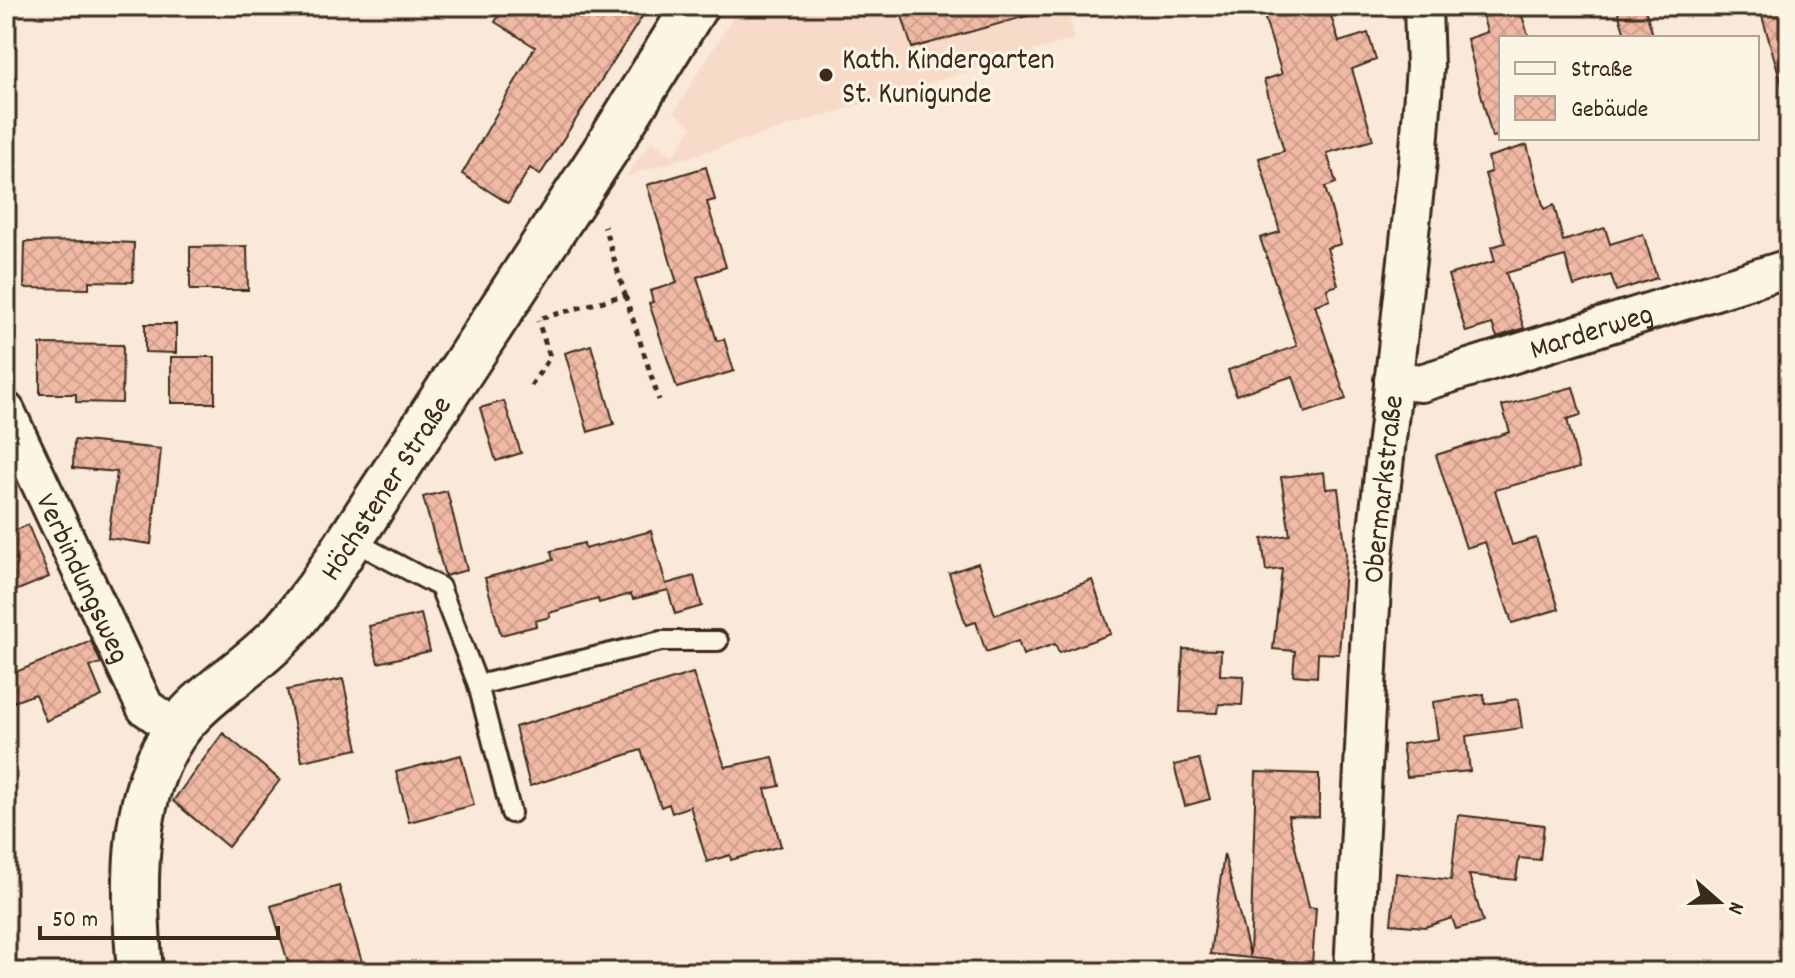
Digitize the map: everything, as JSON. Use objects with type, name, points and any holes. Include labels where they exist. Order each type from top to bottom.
[{"type":"main road","name":"Höchstener Straße","points":[[140,972],[135,882],[147,798],[161,759],[192,712],[281,635],[352,540],[695,6]]},
{"type":"street","name":"Obermarkstraße","points":[[1353,972],[1373,565],[1418,161],[1425,67],[1423,6]]},
{"type":"street","name":"Marderweg","points":[[1393,380],[1421,383],[1789,268]]},
{"type":"street","name":"Verbindungsweg","points":[[6,411],[145,707],[178,730]]},
{"type":"lane","points":[[352,540],[440,587],[478,685],[511,813]]},
{"type":"lane","points":[[478,685],[661,641],[718,641]]},
{"type":"path","points":[[604,226],[659,400]]},
{"type":"path","points":[[483,335],[625,295]]},
{"type":"path","points":[[531,386],[550,357],[538,320]]},
{"type":"shaded area","name":"Kath. Kindergarten St. Kunigunde","points":[[740,6],[1068,6],[1074,39],[626,176],[652,141],[673,156],[692,127],[674,112]]},
{"type":"building","points":[[505,6],[649,6],[540,175],[530,168],[508,203],[462,174],[535,47],[495,22]]},
{"type":"building","points":[[899,6],[1033,6],[1034,14],[912,48]]},
{"type":"building","points":[[1261,6],[1328,6],[1339,42],[1368,33],[1376,60],[1352,69],[1373,140],[1327,153],[1336,183],[1325,187],[1341,244],[1327,248],[1338,285],[1327,289],[1330,300],[1315,305],[1346,399],[1305,413],[1293,376],[1236,395],[1228,370],[1297,346],[1260,238],[1280,232],[1259,158],[1284,151],[1264,80],[1282,74]]},
{"type":"building","points":[[1480,6],[1519,6],[1528,36],[1499,36],[1499,136],[1492,137],[1467,39],[1487,32]]},
{"type":"building","points":[[1616,6],[1644,6],[1653,36],[1625,36]]},
{"type":"building","points":[[1759,6],[1789,6],[1789,84],[1782,85]]},
{"type":"building","points":[[1527,145],[1544,209],[1554,205],[1563,241],[1605,228],[1610,244],[1643,234],[1657,278],[1616,291],[1611,275],[1574,286],[1565,256],[1506,273],[1524,328],[1497,337],[1492,324],[1466,332],[1448,275],[1495,261],[1491,247],[1505,243],[1485,174],[1491,172],[1488,157]]},
{"type":"building","points":[[706,167],[715,200],[707,202],[726,267],[697,277],[717,341],[724,339],[734,371],[677,388],[649,303],[653,302],[650,291],[677,283],[647,185]]},
{"type":"building","points":[[25,242],[134,243],[133,282],[89,281],[89,289],[24,288]]},
{"type":"building","points":[[247,246],[248,290],[190,290],[190,247]]},
{"type":"building","points":[[145,324],[176,324],[176,353],[145,352]]},
{"type":"building","points":[[40,344],[123,345],[122,403],[76,402],[76,394],[40,394]]},
{"type":"building","points":[[591,345],[614,424],[588,432],[565,353]]},
{"type":"building","points":[[171,357],[215,357],[215,403],[171,403]]},
{"type":"building","points":[[1573,387],[1581,415],[1567,419],[1579,468],[1495,490],[1512,545],[1536,538],[1559,609],[1512,623],[1485,542],[1466,548],[1436,455],[1510,432],[1502,406]]},
{"type":"building","points":[[504,401],[521,453],[496,461],[480,408]]},
{"type":"building","points":[[74,440],[161,449],[151,544],[108,538],[117,472],[73,468]]},
{"type":"building","points":[[1324,472],[1326,489],[1338,488],[1346,553],[1339,654],[1318,653],[1317,677],[1293,675],[1295,651],[1273,649],[1282,569],[1266,571],[1262,539],[1290,535],[1281,477]]},
{"type":"building","points":[[447,491],[467,570],[445,576],[423,497]]},
{"type":"building","points":[[28,525],[49,577],[6,595],[6,534]]},
{"type":"building","points":[[651,531],[666,584],[694,576],[702,606],[675,614],[668,590],[633,599],[631,594],[599,603],[598,599],[549,613],[550,617],[535,621],[536,626],[501,635],[485,578],[553,560],[551,551],[584,543],[585,549]]},
{"type":"building","points":[[978,563],[995,615],[1092,580],[1111,634],[1059,653],[1055,644],[1023,655],[1018,641],[986,652],[976,622],[966,625],[949,573]]},
{"type":"building","points":[[421,614],[430,651],[378,663],[369,626]]},
{"type":"building","points":[[91,641],[101,663],[90,667],[102,696],[46,721],[35,694],[14,702],[6,676]]},
{"type":"building","points":[[1183,649],[1221,650],[1220,675],[1244,676],[1242,705],[1219,704],[1218,713],[1180,712]]},
{"type":"building","points":[[693,673],[725,767],[773,757],[780,786],[765,789],[781,846],[731,860],[730,855],[707,862],[690,806],[672,813],[669,804],[661,807],[641,750],[530,786],[515,727]]},
{"type":"building","points":[[343,679],[358,749],[302,761],[287,690]]},
{"type":"building","points":[[1484,694],[1485,704],[1518,699],[1522,728],[1466,736],[1470,771],[1407,777],[1402,744],[1438,739],[1433,702]]},
{"type":"building","points":[[223,733],[280,780],[228,847],[173,801]]},
{"type":"building","points":[[461,755],[474,805],[409,822],[396,772]]},
{"type":"building","points":[[1199,759],[1210,799],[1185,806],[1174,765]]},
{"type":"building","points":[[1256,772],[1319,774],[1319,817],[1288,816],[1309,907],[1316,908],[1312,964],[1210,954],[1224,854],[1250,956]]},
{"type":"building","points":[[1458,815],[1544,825],[1540,860],[1519,858],[1516,880],[1469,875],[1483,922],[1456,929],[1452,918],[1425,927],[1391,924],[1396,873],[1451,880]]},
{"type":"building","points":[[339,886],[365,972],[291,972],[271,906]]},
{"type":"place","name":"Kath. Kindergarten St. Kunigunde","points":[[826,75]]}]
